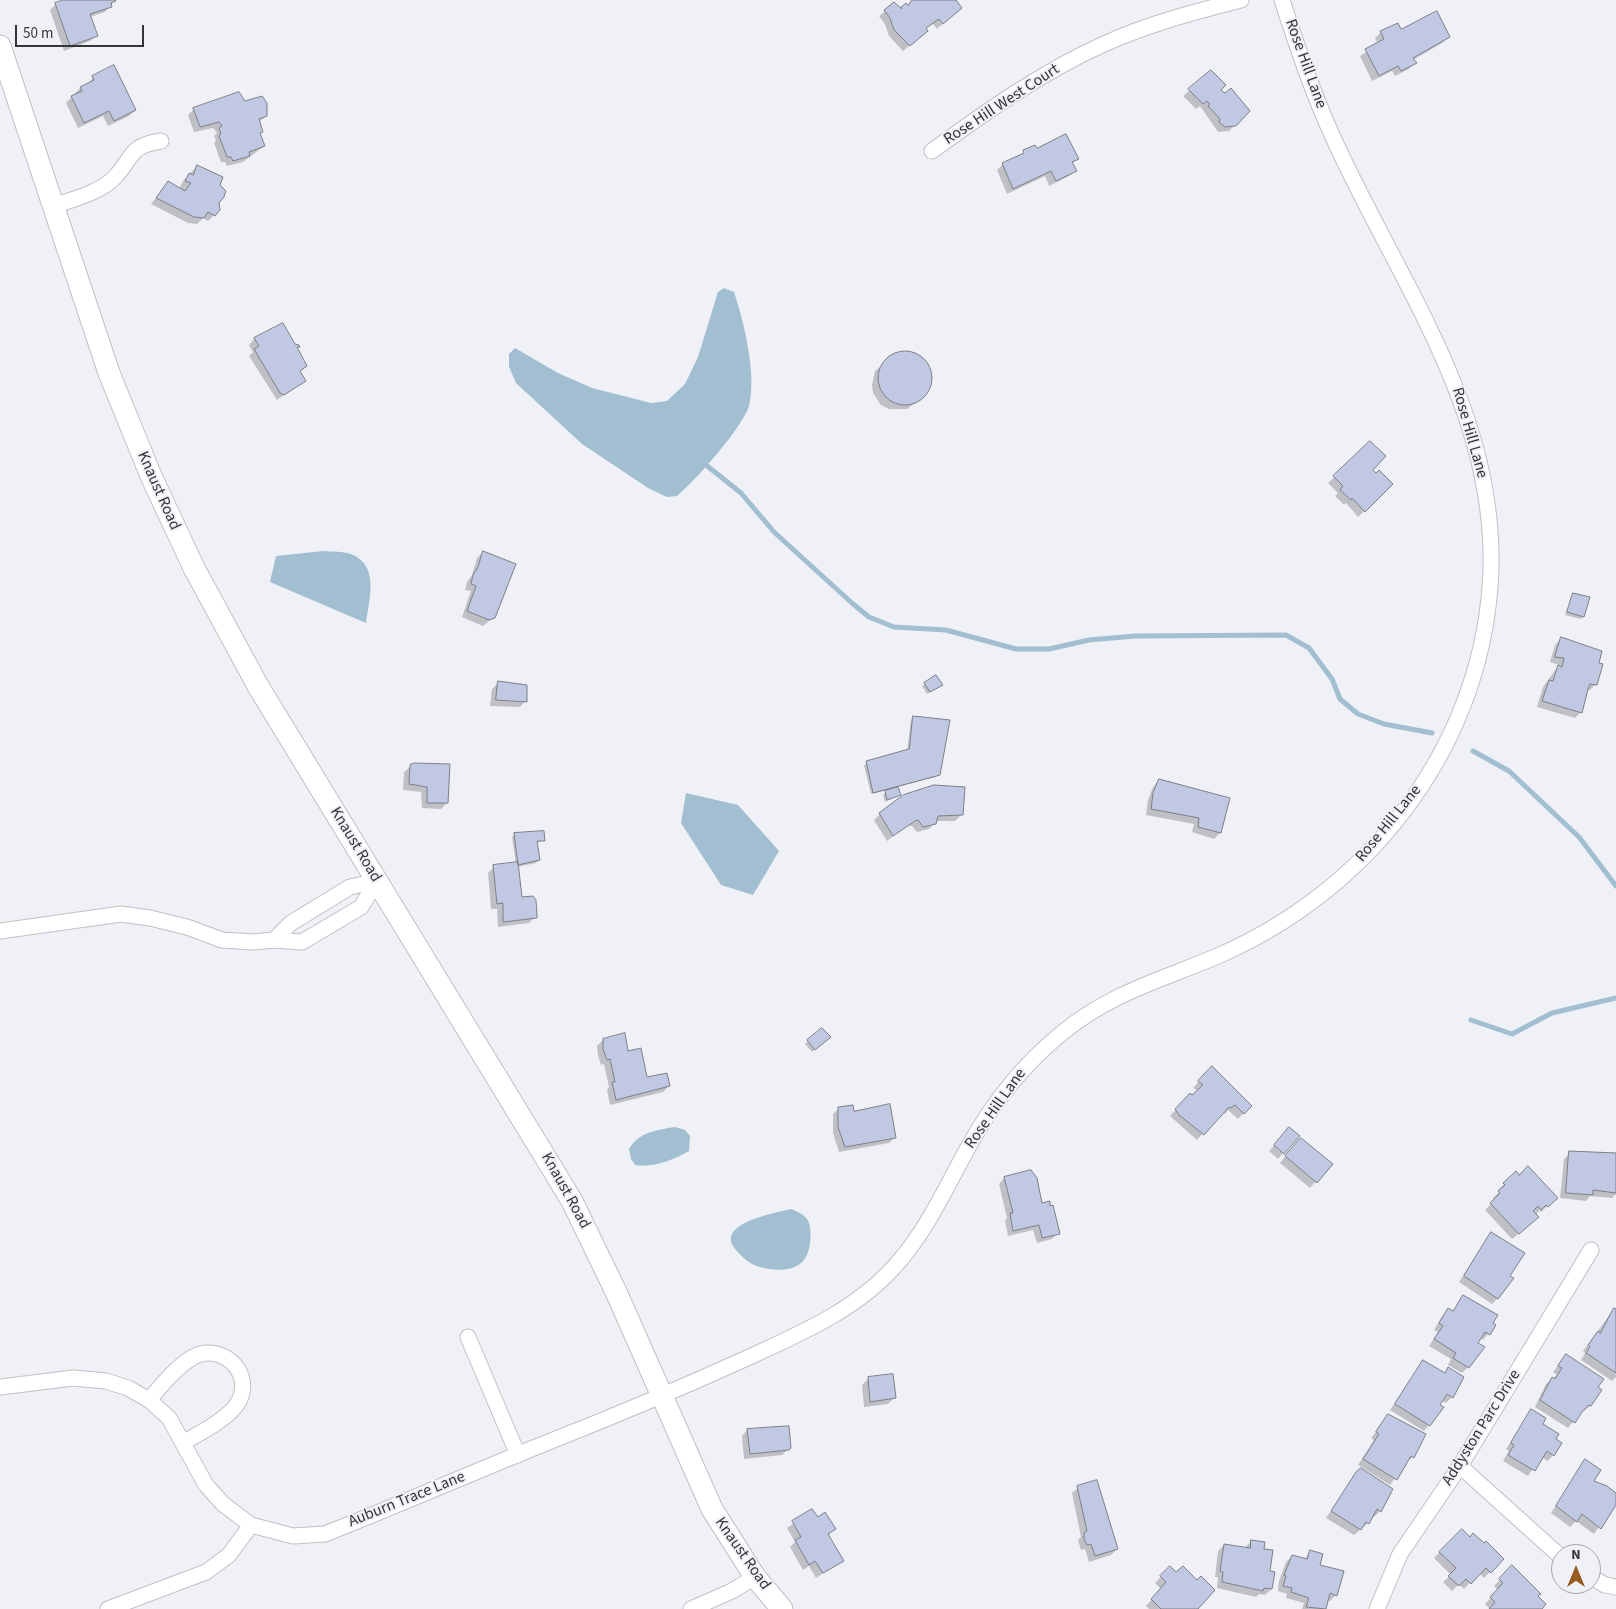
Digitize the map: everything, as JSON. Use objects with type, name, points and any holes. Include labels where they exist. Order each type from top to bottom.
[{"type":"main road","name":"Knaust Road","points":[[0,46],[109,374],[176,533],[216,612],[258,686],[572,1201],[617,1294],[661,1398],[712,1509],[754,1577],[782,1609]]},
{"type":"street","name":"Rose Hill West Court","points":[[932,151],[988,110],[1038,78],[1103,44],[1167,19],[1241,0]]},
{"type":"street","name":"Rose Hill Lane","points":[[661,1398],[808,1330],[852,1305],[895,1266],[924,1228],[974,1137],[1000,1097],[1032,1059],[1066,1029],[1108,1000],[1219,955],[1273,928],[1315,901],[1361,861],[1389,828],[1425,780],[1460,717],[1477,667],[1486,620],[1491,568],[1490,521],[1479,456],[1463,404],[1436,339],[1333,138],[1304,68],[1282,0]]},
{"type":"street","points":[[53,206],[97,190],[115,178],[130,155],[144,144],[161,141]]},
{"type":"street","points":[[274,940],[291,923],[350,887],[377,882]]},
{"type":"street","points":[[0,930],[121,914],[169,922],[222,940],[302,942],[361,907],[377,882]]},
{"type":"street","name":"Addyston Parc Drive","points":[[1377,1609],[1400,1554],[1460,1466],[1591,1250]]},
{"type":"street","points":[[468,1337],[518,1455]]},
{"type":"street","points":[[149,1400],[177,1369],[194,1357],[208,1353],[223,1354],[233,1361],[239,1373],[242,1386],[239,1401],[206,1430],[184,1442]]},
{"type":"street","name":"Auburn Trace Lane","points":[[0,1387],[73,1378],[106,1381],[128,1388],[149,1400],[170,1418],[206,1485],[223,1504],[250,1525],[293,1536],[325,1534],[661,1398]]},
{"type":"street","points":[[1460,1466],[1551,1548]]},
{"type":"street","points":[[108,1609],[206,1572],[230,1555],[250,1525]]},
{"type":"street","points":[[691,1609],[732,1591],[754,1577]]},
{"type":"street","points":[[1601,1583],[1616,1587]]},
{"type":"water","points":[[724,288],[734,292],[742,318],[750,364],[751,393],[749,406],[745,416],[718,453],[677,496],[667,497],[648,488],[582,444],[516,383],[509,367],[509,354],[515,348],[558,373],[592,388],[651,403],[667,401],[685,384],[698,357],[718,292]]},
{"type":"water","points":[[323,551],[351,554],[360,559],[366,566],[369,575],[370,594],[366,623],[270,582],[276,556]]},
{"type":"water","points":[[686,793],[738,805],[779,851],[753,895],[721,885],[681,823]]},
{"type":"water","points":[[675,1127],[685,1130],[690,1136],[689,1151],[663,1162],[642,1166],[635,1165],[631,1159],[629,1149],[633,1143],[643,1135]]},
{"type":"water","points":[[791,1209],[807,1219],[810,1228],[808,1251],[800,1264],[782,1270],[762,1268],[748,1261],[736,1250],[731,1241],[732,1233],[739,1227],[760,1217]]},
{"type":"building","points":[[63,0],[116,1],[111,3],[112,7],[90,14],[98,36],[70,46],[55,3]]},
{"type":"building","points":[[912,0],[956,0],[962,8],[943,24],[939,19],[926,28],[928,31],[910,46],[894,30],[890,18],[884,10],[894,2],[902,9],[901,7],[906,3],[908,5]]},
{"type":"building","points":[[1437,11],[1450,37],[1413,58],[1417,63],[1401,71],[1398,66],[1379,76],[1365,49],[1384,39],[1380,31],[1398,23],[1401,29]]},
{"type":"building","points":[[114,65],[136,110],[114,121],[109,111],[84,123],[71,96],[82,91],[80,87],[94,80],[92,76]]},
{"type":"building","points":[[1211,70],[1226,85],[1221,90],[1225,93],[1231,88],[1250,111],[1236,126],[1225,127],[1219,122],[1220,119],[1208,106],[1210,104],[1207,101],[1203,104],[1188,89]]},
{"type":"building","points":[[239,92],[245,101],[262,96],[267,103],[267,116],[259,119],[263,132],[260,133],[265,146],[249,152],[250,156],[233,161],[231,157],[227,157],[219,136],[221,134],[219,128],[222,126],[219,122],[200,127],[193,108]]},
{"type":"building","points":[[1066,134],[1079,159],[1072,162],[1077,171],[1056,181],[1051,171],[1013,189],[1002,163],[1024,153],[1023,150],[1035,145],[1037,148]]},
{"type":"building","points":[[197,165],[223,177],[220,185],[226,191],[219,203],[220,210],[215,216],[208,212],[204,218],[194,217],[156,198],[168,181],[185,191],[191,183],[185,181],[189,173],[193,175]]},
{"type":"building","points":[[283,323],[295,344],[299,345],[300,347],[297,347],[307,366],[300,371],[306,381],[284,395],[280,393],[254,349],[259,346],[254,338]]},
{"type":"building","points":[[900,351],[910,351],[920,355],[928,363],[932,378],[928,393],[920,401],[910,405],[900,405],[890,401],[882,393],[878,383],[878,373],[882,363],[890,355]]},
{"type":"building","points":[[1370,441],[1386,456],[1373,470],[1376,473],[1379,470],[1393,484],[1365,512],[1352,498],[1351,500],[1340,490],[1343,486],[1333,476]]},
{"type":"building","points":[[483,551],[516,564],[495,618],[489,620],[467,611],[476,586],[471,584],[473,575],[478,567]]},
{"type":"building","points":[[1573,593],[1590,597],[1584,617],[1567,612]]},
{"type":"building","points":[[1561,637],[1602,651],[1599,663],[1603,664],[1597,685],[1590,684],[1582,713],[1542,701],[1549,680],[1553,681],[1558,665],[1562,667],[1564,658],[1555,657]]},
{"type":"building","points":[[936,675],[943,685],[930,692],[924,683]]},
{"type":"building","points":[[498,681],[527,685],[527,702],[496,700]]},
{"type":"building","points":[[913,716],[950,720],[940,775],[873,793],[866,761],[909,749]]},
{"type":"building","points":[[414,763],[450,764],[448,803],[427,803],[427,787],[409,784],[410,765]]},
{"type":"building","points":[[1159,779],[1230,798],[1221,833],[1198,827],[1199,818],[1151,809],[1153,793]]},
{"type":"building","points":[[934,785],[965,787],[963,815],[938,816],[936,824],[923,827],[918,820],[893,836],[879,813],[903,795]]},
{"type":"building","points":[[898,787],[901,795],[887,800],[885,791]]},
{"type":"building","points":[[544,831],[545,841],[537,841],[540,860],[518,865],[514,833]]},
{"type":"building","points":[[518,862],[522,897],[533,896],[536,900],[537,918],[503,922],[503,903],[497,904],[493,865]]},
{"type":"building","points":[[822,1028],[831,1037],[815,1050],[807,1040]]},
{"type":"building","points":[[625,1033],[628,1051],[641,1048],[647,1077],[667,1073],[670,1086],[616,1100],[612,1082],[615,1082],[610,1059],[607,1060],[603,1049],[603,1039]]},
{"type":"building","points":[[1212,1066],[1252,1106],[1244,1114],[1235,1105],[1231,1108],[1229,1107],[1204,1135],[1179,1115],[1175,1109],[1190,1093],[1192,1095],[1203,1085],[1198,1081]]},
{"type":"building","points":[[890,1104],[896,1138],[845,1147],[838,1127],[838,1107],[853,1105],[854,1111]]},
{"type":"building","points":[[1289,1127],[1300,1136],[1284,1154],[1274,1145]]},
{"type":"building","points":[[1301,1138],[1333,1164],[1317,1183],[1285,1156]]},
{"type":"building","points":[[1569,1151],[1616,1153],[1616,1193],[1593,1190],[1593,1195],[1566,1193]]},
{"type":"building","points":[[1528,1166],[1558,1198],[1548,1207],[1546,1205],[1541,1210],[1538,1206],[1533,1211],[1539,1217],[1519,1234],[1490,1203],[1500,1193],[1498,1191],[1505,1185],[1503,1183],[1516,1171],[1519,1175]]},
{"type":"building","points":[[1031,1170],[1037,1178],[1042,1203],[1050,1201],[1050,1206],[1053,1205],[1060,1234],[1042,1238],[1039,1225],[1013,1231],[1010,1213],[1013,1213],[1004,1177]]},
{"type":"building","points":[[1491,1232],[1525,1253],[1510,1276],[1514,1278],[1498,1299],[1464,1276]]},
{"type":"building","points":[[1463,1295],[1498,1315],[1493,1323],[1496,1325],[1490,1335],[1485,1332],[1478,1343],[1485,1347],[1469,1368],[1453,1358],[1456,1353],[1434,1339],[1443,1326],[1439,1323],[1448,1308],[1453,1311]]},
{"type":"building","points":[[1614,1308],[1616,1309],[1616,1373],[1586,1353],[1590,1347],[1588,1345],[1598,1331],[1600,1333]]},
{"type":"building","points":[[1566,1354],[1604,1379],[1598,1387],[1602,1390],[1591,1406],[1589,1405],[1582,1412],[1575,1423],[1540,1400],[1552,1377],[1555,1379],[1562,1368],[1558,1366]]},
{"type":"building","points":[[1423,1360],[1445,1373],[1448,1367],[1464,1377],[1453,1398],[1447,1394],[1440,1405],[1444,1407],[1430,1426],[1395,1404]]},
{"type":"building","points":[[893,1374],[896,1398],[870,1402],[868,1377]]},
{"type":"building","points":[[1531,1409],[1546,1418],[1543,1424],[1559,1434],[1556,1439],[1562,1443],[1554,1456],[1547,1451],[1535,1471],[1508,1455],[1514,1445],[1511,1443]]},
{"type":"building","points":[[1388,1414],[1426,1434],[1414,1458],[1411,1456],[1397,1480],[1363,1459],[1379,1434],[1376,1432]]},
{"type":"building","points":[[789,1426],[791,1448],[789,1450],[750,1454],[747,1429]]},
{"type":"building","points":[[1585,1459],[1601,1470],[1594,1481],[1607,1486],[1616,1493],[1616,1505],[1601,1529],[1582,1514],[1577,1522],[1556,1506]]},
{"type":"building","points":[[1361,1468],[1393,1489],[1381,1512],[1377,1509],[1369,1524],[1366,1522],[1361,1530],[1331,1511],[1356,1472]]},
{"type":"building","points":[[1097,1480],[1118,1549],[1095,1556],[1091,1544],[1087,1545],[1084,1539],[1084,1533],[1087,1531],[1077,1486]]},
{"type":"building","points":[[812,1509],[818,1517],[825,1512],[836,1529],[828,1534],[844,1561],[823,1573],[815,1561],[809,1565],[795,1540],[801,1537],[792,1521]]},
{"type":"building","points":[[1462,1529],[1470,1537],[1473,1533],[1484,1543],[1486,1541],[1504,1559],[1491,1573],[1486,1568],[1471,1584],[1466,1579],[1459,1586],[1448,1576],[1456,1568],[1439,1552]]},
{"type":"building","points":[[1251,1540],[1265,1542],[1264,1549],[1273,1550],[1270,1571],[1275,1572],[1272,1589],[1264,1588],[1263,1591],[1222,1582],[1223,1572],[1220,1571],[1224,1544],[1250,1548]]},
{"type":"building","points":[[1310,1550],[1323,1554],[1320,1565],[1344,1571],[1337,1596],[1330,1593],[1326,1609],[1306,1607],[1309,1598],[1291,1592],[1292,1588],[1283,1586],[1286,1576],[1284,1575],[1292,1555],[1307,1559]]},
{"type":"building","points":[[1512,1565],[1541,1594],[1538,1596],[1546,1604],[1542,1609],[1489,1609],[1495,1602],[1490,1597],[1503,1583],[1499,1579]]},
{"type":"building","points":[[1170,1566],[1176,1572],[1183,1566],[1197,1580],[1201,1576],[1215,1590],[1198,1609],[1161,1609],[1151,1599],[1166,1582],[1160,1576]]},
{"type":"waterway","points":[[706,465],[741,493],[774,532],[853,604],[869,617],[894,627],[946,630],[1016,649],[1049,649],[1089,640],[1135,636],[1286,635],[1309,648],[1332,679],[1340,699],[1358,714],[1384,724],[1432,733]]},
{"type":"waterway","points":[[1473,751],[1509,771],[1579,837],[1616,886]]},
{"type":"waterway","points":[[1471,1020],[1512,1034],[1552,1013],[1616,998]]}]
